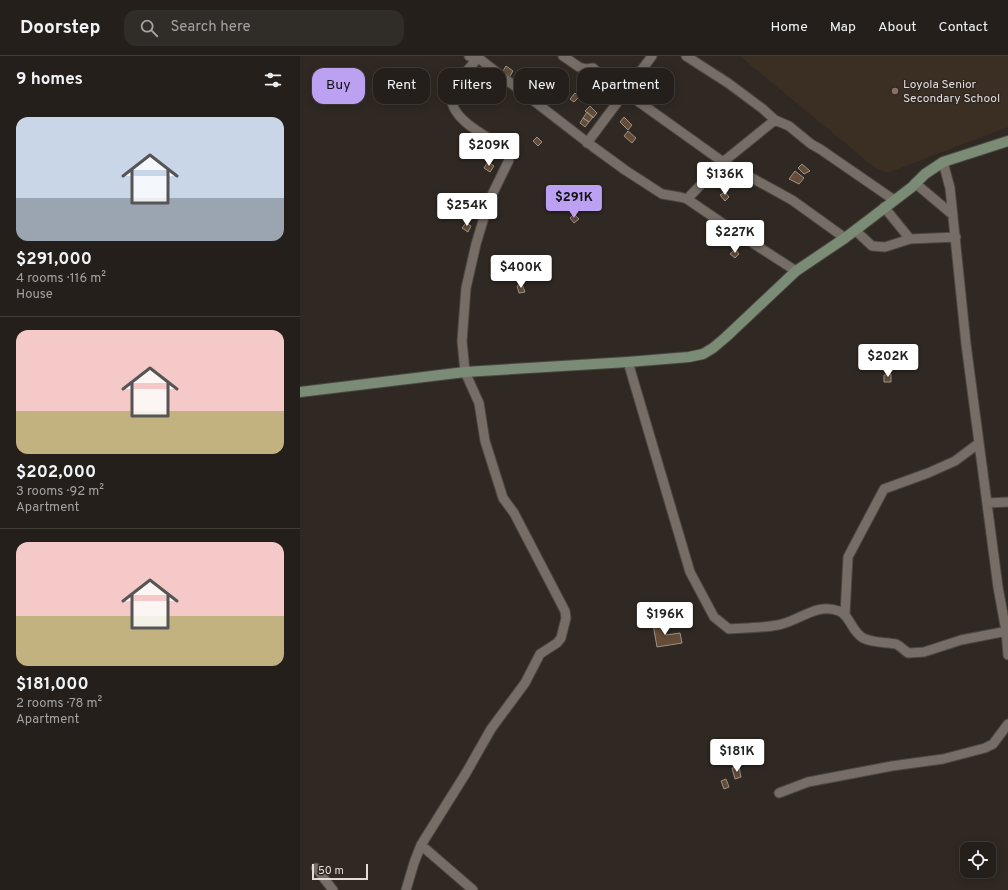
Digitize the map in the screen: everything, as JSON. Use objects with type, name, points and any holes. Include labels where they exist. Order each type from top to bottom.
[{"type":"main road","points":[[300,392],[465,372],[628,362],[689,357],[703,354],[726,337],[796,271],[845,238],[915,184],[925,174],[943,162],[1008,140]]},
{"type":"street","points":[[563,56],[584,68]]},
{"type":"street","points":[[643,68],[652,56]]},
{"type":"street","points":[[686,56],[763,109],[775,120],[789,126],[811,144],[894,200]]},
{"type":"street","points":[[406,890],[421,845],[466,773],[491,729],[525,682],[540,654],[559,641],[566,618],[565,611],[514,513],[503,498],[485,441],[479,403],[465,372],[462,341],[466,288],[482,219],[509,160],[509,155],[505,148],[464,121],[458,115],[452,102],[452,96],[462,77],[478,58],[625,170],[662,194],[687,199],[796,271]]},
{"type":"street","points":[[588,143],[617,104]]},
{"type":"street","points":[[642,104],[723,162],[792,200],[845,238]]},
{"type":"street","points":[[687,199],[723,162],[775,120]]},
{"type":"street","points":[[943,162],[950,188],[966,344],[998,587],[1007,631],[1008,655]]},
{"type":"street","points":[[915,184],[953,215]]},
{"type":"street","points":[[884,207],[910,240]]},
{"type":"street","points":[[855,230],[872,246],[885,247],[910,240],[956,237]]},
{"type":"street","points":[[628,362],[690,572],[714,617],[729,629],[777,625],[786,623],[820,608],[832,609],[841,611],[845,614],[853,629],[863,638],[898,645],[908,653],[924,652],[961,640],[1007,631]]},
{"type":"street","points":[[845,614],[848,557],[884,489],[928,473],[955,460],[979,443]]},
{"type":"street","points":[[988,503],[1008,502]]},
{"type":"street","points":[[998,587],[1008,585]]},
{"type":"street","points":[[779,793],[808,782],[892,766],[943,759],[985,748],[993,744],[998,739],[1008,724]]},
{"type":"street","points":[[421,845],[473,890]]},
{"type":"street","points":[[316,868],[333,890]]},
{"type":"shaded area","name":"Loyola Senior Secondary School","points":[[740,56],[1008,56],[1008,127],[887,173],[874,167]]},
{"type":"building","points":[[506,66],[513,71],[510,76],[506,73]]},
{"type":"building","points":[[575,93],[577,95],[577,99],[574,102],[570,99]]},
{"type":"building","points":[[590,106],[597,113],[593,118],[585,111]]},
{"type":"building","points":[[587,112],[593,117],[589,122],[583,118]]},
{"type":"building","points":[[624,117],[632,125],[628,130],[620,122]]},
{"type":"building","points":[[583,118],[589,122],[585,127],[580,123]]},
{"type":"building","points":[[628,131],[636,138],[632,143],[624,136]]},
{"type":"building","points":[[537,137],[542,142],[538,146],[533,141]]},
{"type":"building","points":[[488,162],[494,166],[490,172],[484,168]]},
{"type":"building","points":[[802,164],[810,171],[804,174],[798,168]]},
{"type":"building","points":[[795,171],[804,178],[799,184],[789,179]]},
{"type":"building","points":[[725,192],[729,197],[725,201],[720,195]]},
{"type":"building","points":[[574,214],[579,219],[574,223],[570,218]]},
{"type":"building","points":[[466,223],[471,226],[468,232],[462,228]]},
{"type":"building","points":[[735,249],[739,254],[735,258],[730,254]]},
{"type":"building","points":[[522,284],[525,292],[519,293],[517,286]]},
{"type":"building","points":[[891,374],[891,382],[884,382],[884,375]]},
{"type":"building","points":[[664,622],[666,635],[680,633],[682,643],[657,647],[653,624]]},
{"type":"building","points":[[739,767],[741,777],[735,779],[732,768]]},
{"type":"building","points":[[726,779],[729,787],[724,789],[721,781]]},
{"type":"place","name":"Loyola Senior Secondary School","points":[[895,91]]}]
